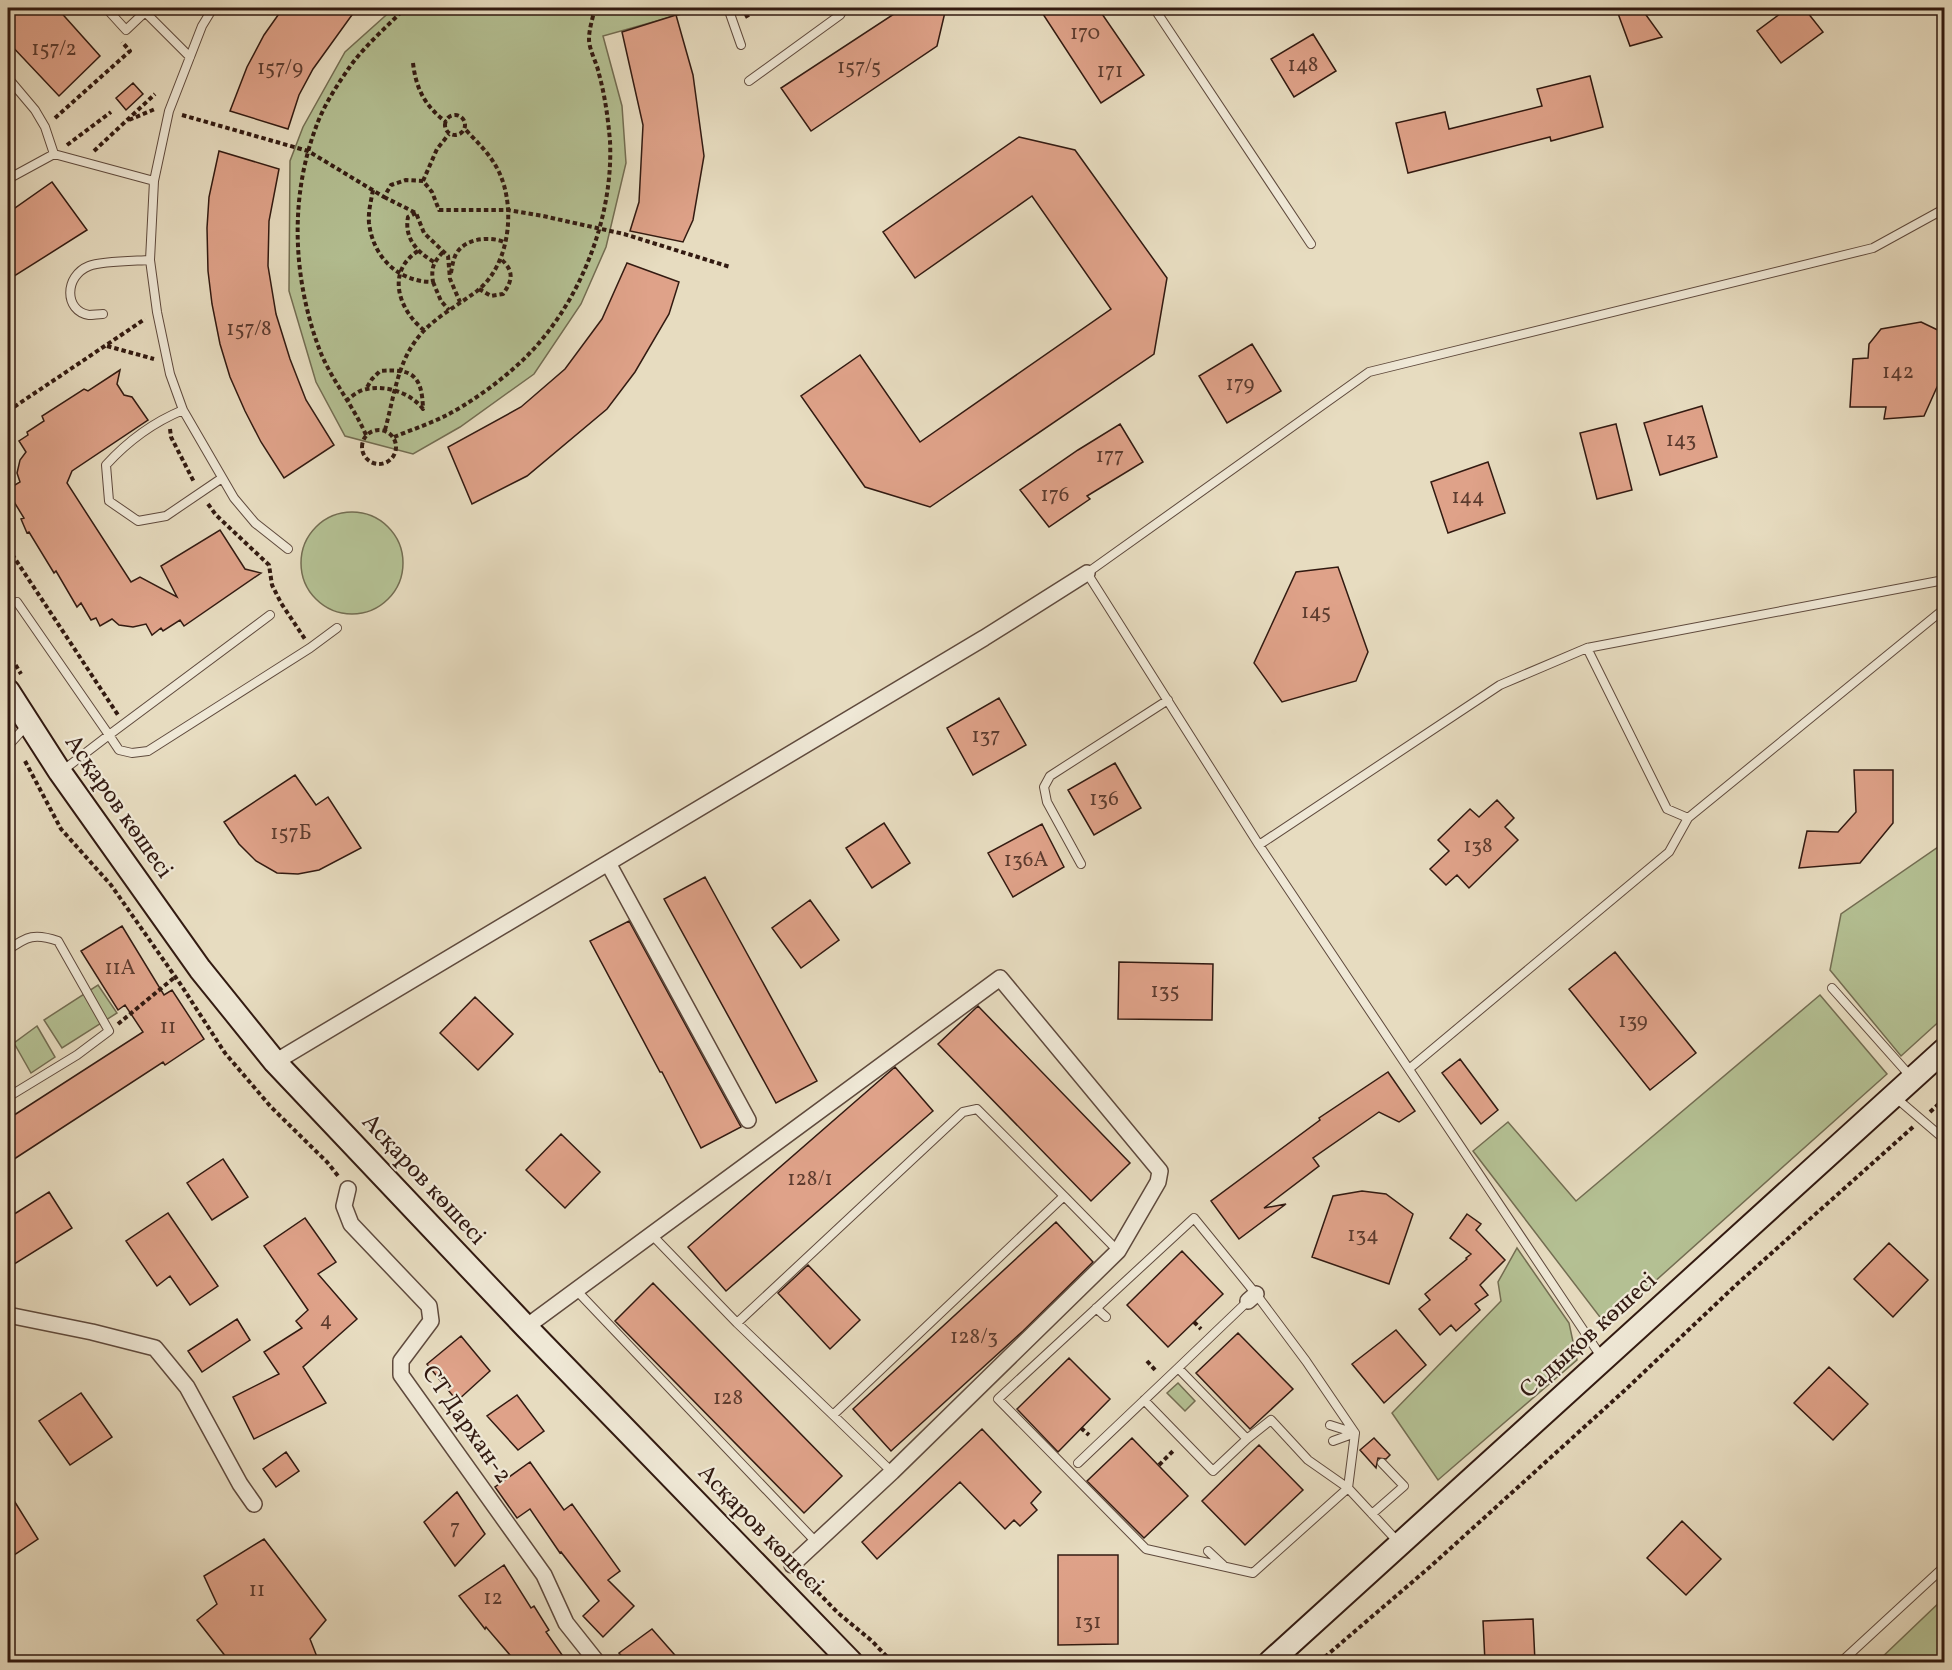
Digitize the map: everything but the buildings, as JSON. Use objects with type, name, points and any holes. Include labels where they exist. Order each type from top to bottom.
[{"type":"street","points":[[275,1062],[984,638],[1087,573]]},
{"type":"street","name":"Асқаров көшесі","points":[[8,691],[21,732],[60,772],[200,969],[275,1062],[526,1328],[851,1662]]},
{"type":"street","points":[[608,863],[748,1120]]},
{"type":"street","points":[[526,1328],[1000,978],[1160,1172],[1158,1182],[1118,1251],[892,1472],[792,1565]]},
{"type":"street","name":"Садықов көшесі","points":[[1283,1659],[1400,1544],[1944,1050]]},
{"type":"street","name":"СТ Дархан-2","points":[[348,1189],[344,1206],[351,1224],[429,1306],[431,1321],[401,1361],[401,1375],[544,1575],[566,1623],[597,1662]]},
{"type":"street","points":[[10,1313],[155,1348],[187,1387],[229,1465],[254,1504]]},
{"type":"lane","points":[[106,8],[126,30],[143,10],[190,57]]},
{"type":"lane","points":[[213,8],[202,26],[170,111],[154,181],[150,260],[157,312],[170,374],[183,410],[234,498],[255,523],[288,549]]},
{"type":"lane","points":[[728,8],[741,45]]},
{"type":"lane","points":[[749,81],[840,15],[844,8]]},
{"type":"lane","points":[[1154,8],[1311,244]]},
{"type":"lane","points":[[8,78],[35,110],[45,127],[54,154]]},
{"type":"lane","points":[[8,179],[54,154],[154,181]]},
{"type":"lane","points":[[1603,1360],[1259,845],[1087,573],[1369,372],[1873,248],[1944,209]]},
{"type":"lane","points":[[103,314],[88,315],[79,311],[72,302],[70,285],[75,275],[89,266],[150,260]]},
{"type":"lane","points":[[183,410],[168,416],[123,447],[106,465],[109,501],[138,521],[166,516],[222,478]]},
{"type":"lane","points":[[1259,845],[1500,685],[1587,648],[1944,580]]},
{"type":"lane","points":[[17,602],[119,750],[132,753],[148,751],[310,648],[337,628]]},
{"type":"lane","points":[[1409,1069],[1670,852],[1688,818],[1944,609]]},
{"type":"lane","points":[[60,772],[270,615]]},
{"type":"lane","points":[[1587,648],[1667,809],[1688,818]]},
{"type":"lane","points":[[1081,864],[1047,802],[1044,787],[1050,776],[1168,700]]},
{"type":"lane","points":[[8,746],[21,732]]},
{"type":"lane","points":[[8,950],[22,940],[40,935],[58,940],[109,1031],[77,1055],[8,1097]]},
{"type":"lane","points":[[1832,988],[1912,1079]]},
{"type":"lane","points":[[1894,1096],[1944,1139]]},
{"type":"lane","points":[[737,1323],[963,1112],[977,1109],[1118,1251]]},
{"type":"lane","points":[[833,1415],[1064,1196]]},
{"type":"lane","points":[[1194,1218],[1252,1297],[1355,1433],[1348,1488],[1253,1573],[1146,1549],[998,1399],[1194,1218]]},
{"type":"lane","points":[[651,1234],[737,1323],[892,1472]]},
{"type":"lane","points":[[577,1291],[816,1542]]},
{"type":"lane","points":[[1077,1463],[1252,1297]]},
{"type":"lane","points":[[1096,1308],[1106,1317]]},
{"type":"lane","points":[[1178,1368],[1247,1440]]},
{"type":"lane","points":[[1144,1400],[1213,1471],[1271,1420],[1308,1460],[1348,1488],[1400,1544]]},
{"type":"lane","points":[[1330,1425],[1355,1433]]},
{"type":"lane","points":[[1333,1441],[1355,1433]]},
{"type":"lane","points":[[1372,1514],[1404,1486],[1382,1463]]},
{"type":"lane","points":[[1208,1551],[1224,1567]]},
{"type":"lane","points":[[1841,1662],[1944,1567]]},
{"type":"path","points":[[366,435],[333,380],[313,329],[303,293],[298,259],[299,203],[308,151],[317,125],[350,67],[405,8]]},
{"type":"path","points":[[394,437],[446,415],[513,370],[537,346],[560,315],[583,273],[596,245],[598,228],[603,217],[610,153],[605,94],[589,40],[595,8]]},
{"type":"path","points":[[735,24],[761,8]]},
{"type":"path","points":[[767,8],[774,10],[782,8]]},
{"type":"path","points":[[45,127],[130,51],[115,34]]},
{"type":"path","points":[[413,63],[423,100],[446,122]]},
{"type":"path","points":[[100,158],[89,155],[155,94]]},
{"type":"path","points":[[125,122],[161,107],[159,117]]},
{"type":"path","points":[[170,111],[308,151],[416,213],[424,233],[448,256],[450,279],[460,302]]},
{"type":"path","points":[[54,154],[111,112]]},
{"type":"path","points":[[385,430],[401,370],[415,341],[449,310],[479,289],[493,274],[501,259],[507,234],[506,190],[500,173],[491,158],[465,129],[465,120],[457,115],[448,118],[445,126],[449,134]]},
{"type":"path","points":[[449,134],[458,136],[465,129]]},
{"type":"path","points":[[423,182],[437,149],[449,134]]},
{"type":"path","points":[[384,196],[391,185],[406,180],[423,182],[432,192],[439,210],[508,210],[598,228],[730,267]]},
{"type":"path","points":[[373,190],[369,222],[372,239],[382,258],[400,274],[433,282]]},
{"type":"path","points":[[416,213],[408,217],[406,225],[408,234],[418,251],[434,262]]},
{"type":"path","points":[[450,279],[456,254],[463,246],[484,239],[496,238],[504,242]]},
{"type":"path","points":[[418,251],[412,254],[400,274],[398,285],[404,310],[425,331]]},
{"type":"path","points":[[443,252],[431,269],[433,282],[441,301],[449,310]]},
{"type":"path","points":[[479,289],[491,296],[503,294],[509,286],[511,275],[508,266],[501,259]]},
{"type":"path","points":[[8,411],[146,319]]},
{"type":"path","points":[[106,345],[156,360]]},
{"type":"path","points":[[346,401],[366,389],[380,371],[401,370],[410,373],[419,381],[423,409],[417,401],[396,391],[366,389]]},
{"type":"path","points":[[168,416],[171,436],[200,493],[216,514],[268,566],[272,585],[281,603],[310,648]]},
{"type":"path","points":[[375,429],[385,430],[394,437],[397,448],[393,458],[384,464],[372,463],[364,456],[361,445],[366,435],[375,429]]},
{"type":"path","points":[[8,548],[124,724]]},
{"type":"path","points":[[21,732],[61,829],[111,885],[225,1053],[271,1107],[327,1162]]},
{"type":"path","points":[[109,1031],[175,977]]},
{"type":"path","points":[[1319,1662],[1448,1550],[1737,1284],[1944,1099]]},
{"type":"path","points":[[1158,1465],[1184,1442]]},
{"type":"green space","points":[[394,8],[703,8],[603,36],[622,106],[626,163],[606,247],[581,304],[534,374],[460,427],[413,454],[345,436],[316,382],[289,291],[290,161],[303,127],[345,52]]},
{"type":"green space","points":[[352,512],[371,516],[388,527],[399,544],[403,563],[399,582],[388,599],[371,610],[352,614],[333,610],[316,599],[305,582],[301,563],[305,544],[316,527],[333,516]]},
{"type":"green space","points":[[1944,843],[1944,1017],[1901,1056],[1830,970],[1841,914]]},
{"type":"green space","points":[[98,985],[117,1013],[62,1048],[44,1020]]},
{"type":"green space","points":[[1820,995],[1887,1074],[1606,1325],[1473,1151],[1508,1122],[1576,1201]]},
{"type":"green space","points":[[37,1026],[55,1057],[31,1073],[14,1043]]},
{"type":"green space","points":[[1517,1248],[1569,1323],[1577,1360],[1438,1480],[1392,1413],[1501,1301],[1498,1282]]},
{"type":"green space","points":[[1178,1383],[1195,1401],[1185,1411],[1167,1393]]},
{"type":"green space","points":[[1944,1598],[1944,1662],[1877,1662]]}]
